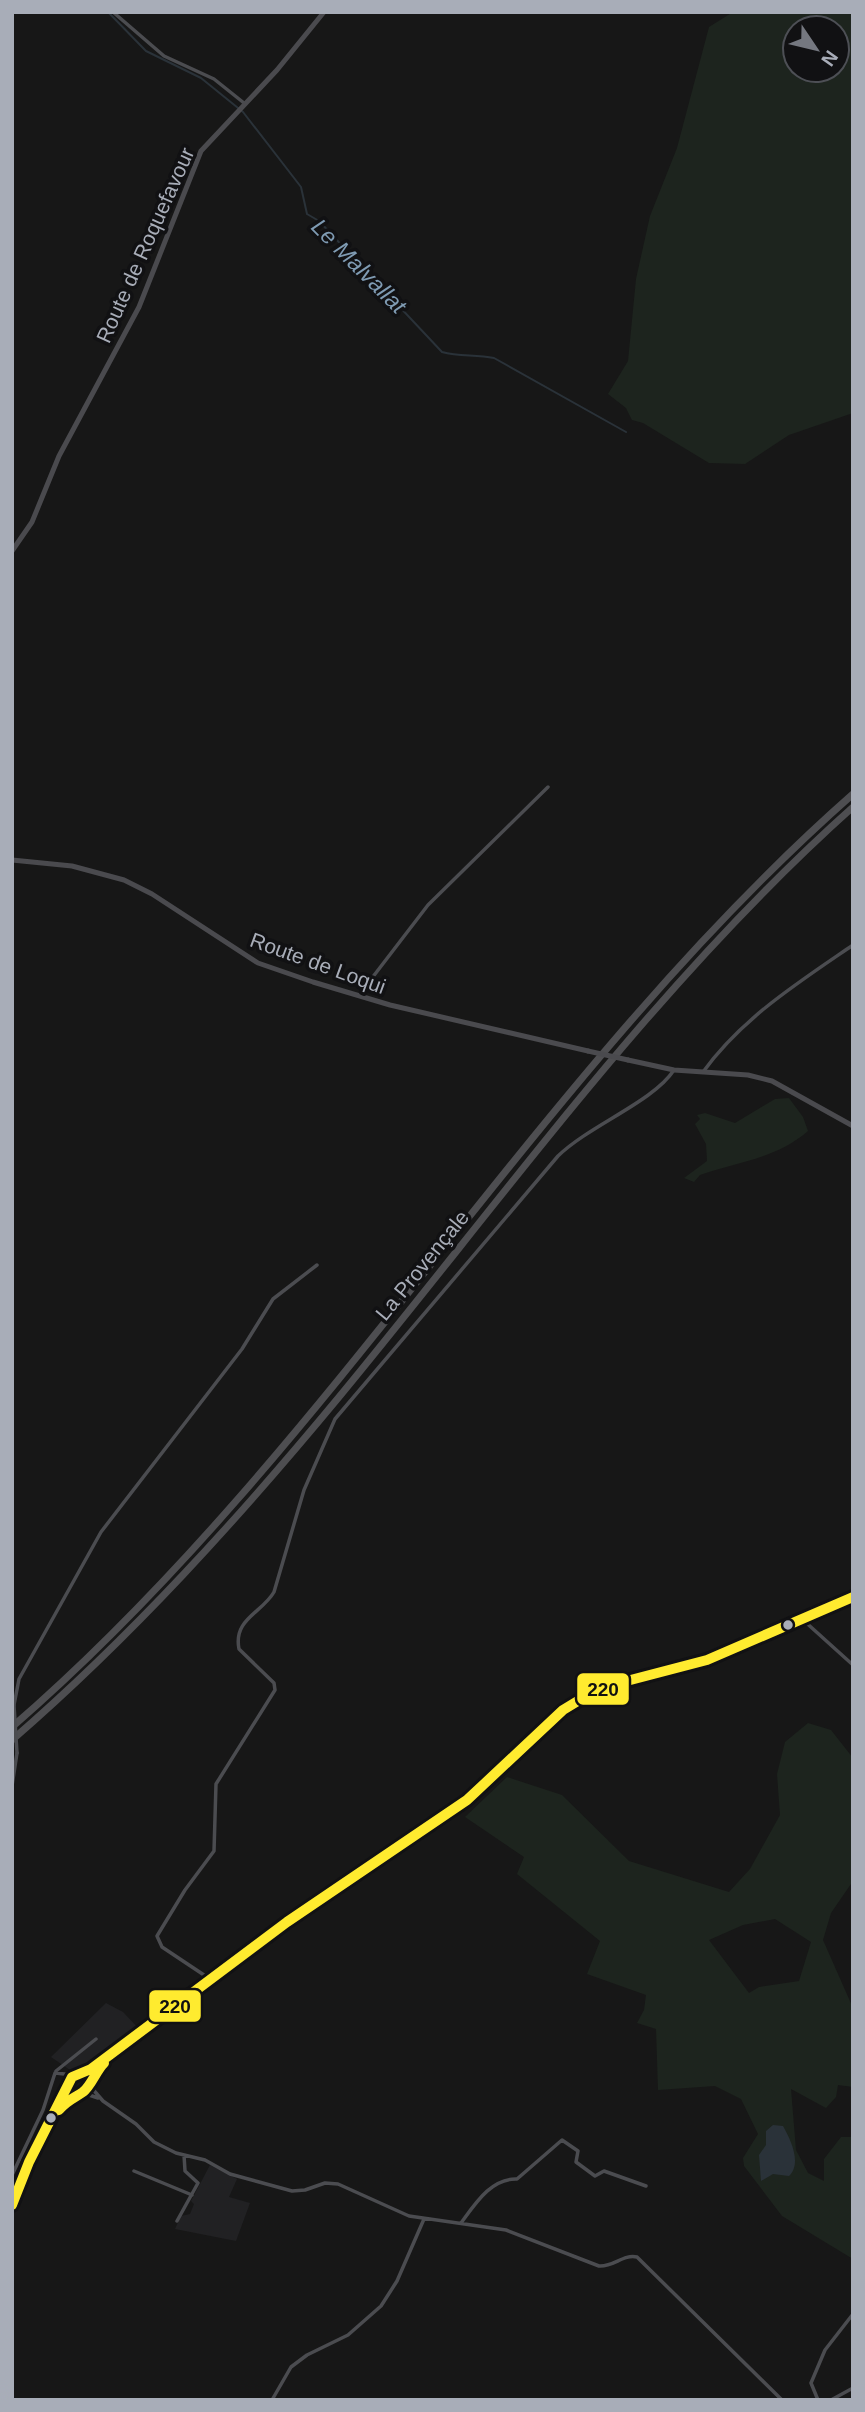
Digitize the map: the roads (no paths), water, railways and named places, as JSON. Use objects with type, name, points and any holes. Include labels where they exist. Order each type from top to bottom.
[{"type":"highway","name":"La Provençale","points":[[12,1727],[121,1627],[203,1540],[332,1390],[640,1009],[738,902],[853,794]]},
{"type":"highway","name":"La Provençale","points":[[12,1740],[103,1658],[203,1555],[341,1395],[642,1022],[753,901],[853,807]]},
{"type":"main road","points":[[19,2192],[29,2162],[69,2083],[78,2075],[110,2055],[230,1964],[467,1800],[535,1734],[586,1696],[619,1683],[707,1660],[853,1597]]},
{"type":"main road","points":[[12,2206],[60,2108],[89,2083],[110,2055]]},
{"type":"main road","points":[[78,2075],[89,2083]]},
{"type":"main road","points":[[69,2083],[79,2093]]},
{"type":"street","points":[[113,12],[164,56],[214,79],[240,107]]},
{"type":"street","name":"Route de Roquefavour","points":[[12,551],[32,522],[59,456],[139,307],[201,151],[277,70],[324,12]]},
{"type":"street","points":[[363,998],[372,978],[428,905],[548,787]]},
{"type":"street","name":"Route de Loqui","points":[[12,860],[72,866],[124,880],[152,894],[258,963],[363,998],[674,1070],[772,1081],[853,1126]]},
{"type":"street","points":[[704,1072],[721,1048],[804,976],[853,945]]},
{"type":"street","points":[[210,1979],[162,1947],[157,1936],[185,1890],[214,1851],[216,1784],[275,1690],[274,1683],[239,1649],[239,1637],[249,1615],[265,1605],[274,1592],[298,1507],[327,1434],[340,1412],[558,1156],[580,1138],[658,1089],[674,1070]]},
{"type":"street","points":[[12,1786],[18,1753],[14,1705],[19,1679],[97,1538],[242,1349],[273,1299],[317,1265]]},
{"type":"street","points":[[802,1619],[853,1665]]},
{"type":"street","points":[[12,2175],[43,2110],[57,2073],[96,2039]]},
{"type":"street","points":[[57,2073],[78,2075]]},
{"type":"street","points":[[57,2073],[69,2083]]},
{"type":"street","points":[[89,2083],[100,2098],[136,2124],[155,2142],[184,2155],[205,2160],[233,2175],[292,2191],[325,2183],[338,2184],[402,2213],[424,2219],[506,2230],[599,2266],[613,2265],[628,2256],[637,2257],[782,2400]]},
{"type":"street","points":[[79,2093],[100,2098]]},
{"type":"street","points":[[461,2223],[485,2192],[508,2179],[517,2179],[562,2140],[578,2151],[576,2162],[595,2176],[604,2171],[646,2186]]},
{"type":"street","points":[[177,2221],[198,2182],[185,2171],[184,2155]]},
{"type":"street","points":[[134,2171],[192,2195]]},
{"type":"street","points":[[272,2400],[290,2367],[307,2355],[348,2335],[381,2306],[397,2281],[424,2219]]},
{"type":"street","points":[[818,2400],[811,2383],[817,2365],[853,2314]]},
{"type":"street","points":[[831,2400],[853,2388]]},
{"type":"waterway","name":"Le Malvallat","points":[[108,12],[146,51],[201,78],[243,112],[301,187],[307,214],[319,221],[442,352],[494,358],[626,432]]}]
